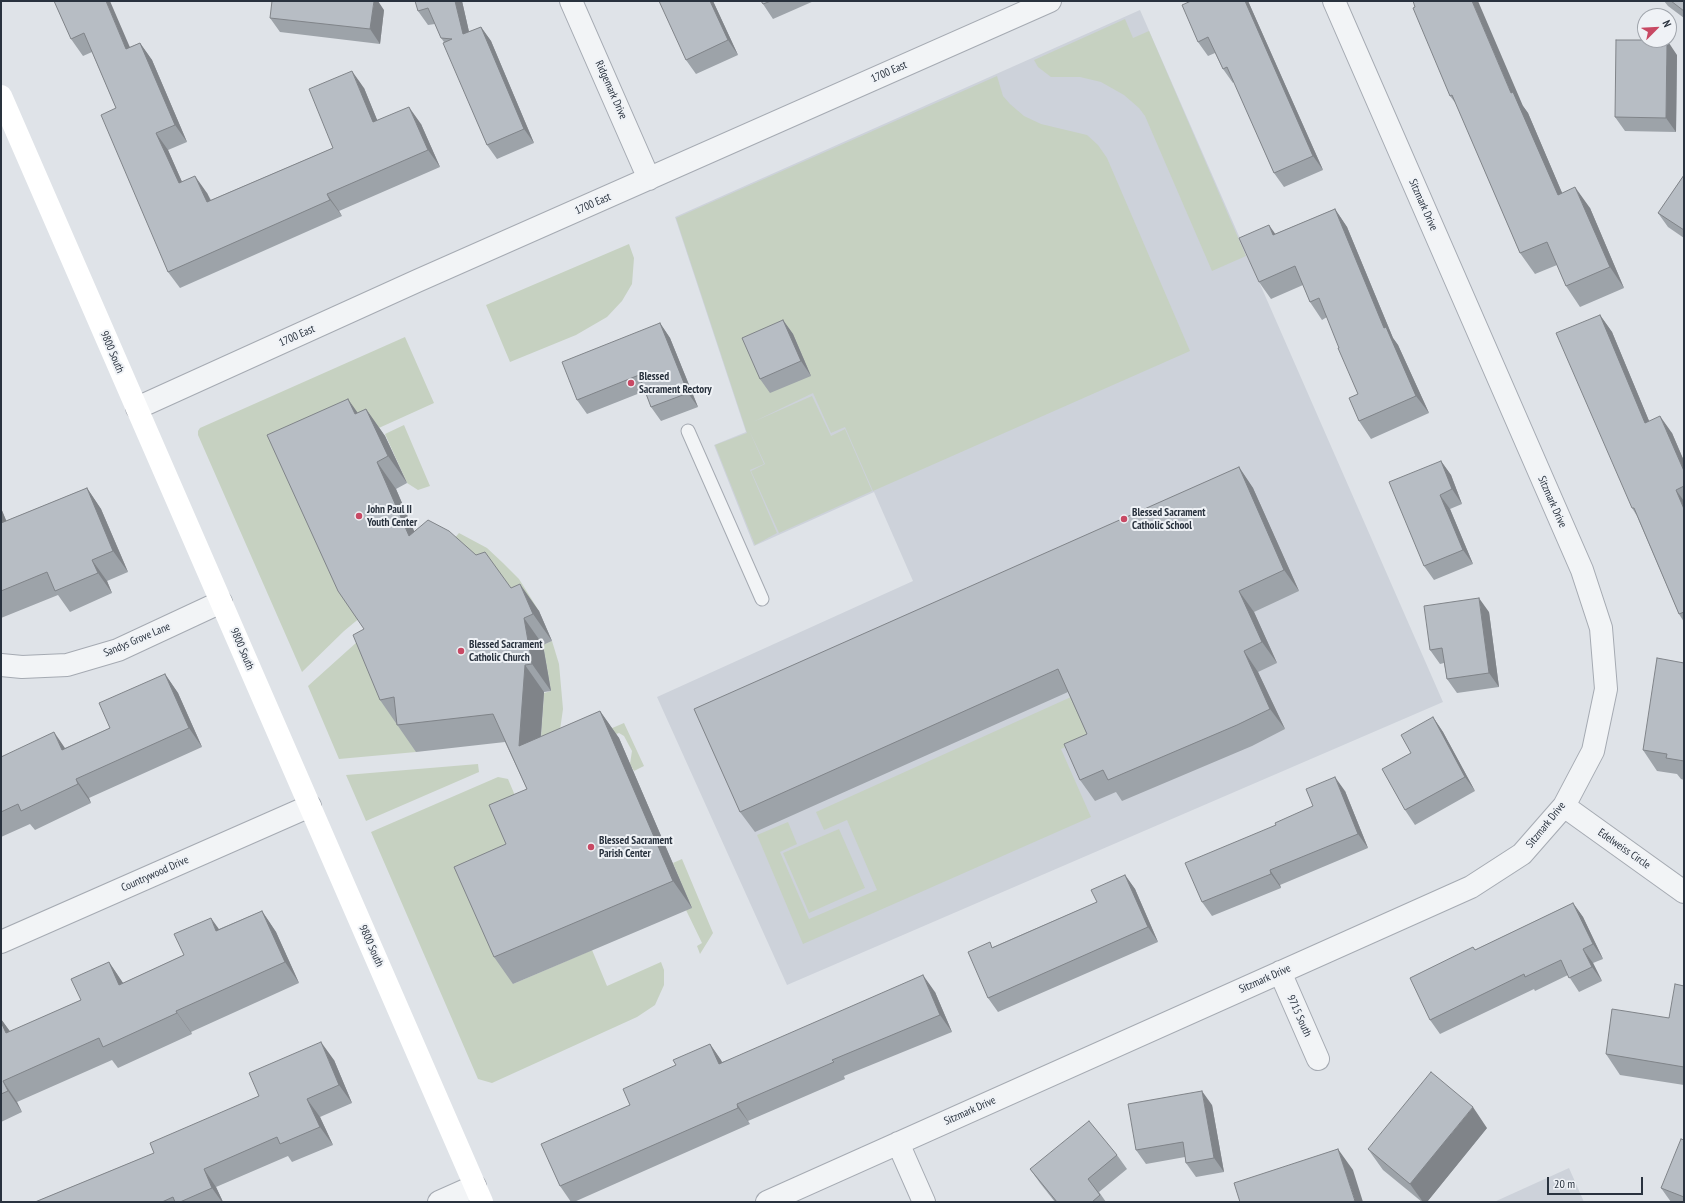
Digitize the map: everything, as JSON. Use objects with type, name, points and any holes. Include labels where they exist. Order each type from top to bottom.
[{"type":"street","name":"Ridgemark Drive","points":[[571,1],[649,179]]},
{"type":"street","name":"1700 East","points":[[137,408],[1050,1]]},
{"type":"street","name":"Sitzmark Drive","points":[[767,1202],[1471,887],[1522,854],[1564,806],[1593,751],[1606,689],[1601,628],[1579,563],[1334,1]]},
{"type":"street","name":"9800 South","points":[[1,96],[478,1194]]},
{"type":"street","name":"Sandys Grove Lane","points":[[1,665],[22,667],[67,665],[118,650],[221,602]]},
{"type":"street","name":"Countrywood Drive","points":[[1,942],[310,806]]},
{"type":"street","name":"Edelweiss Circle","points":[[1564,806],[1684,892]]},
{"type":"street","name":"9715 South","points":[[1280,972],[1318,1059]]},
{"type":"street","points":[[898,1143],[924,1202]]},
{"type":"street","points":[[439,1202],[478,1194]]},
{"type":"lane","points":[[688,431],[762,599]]},
{"type":"shaded area","name":"Blessed Sacrament Catholic School","points":[[1140,10],[1443,702],[787,985],[657,697],[913,581],[874,492],[754,546],[714,445],[746,432],[675,217]]},
{"type":"shaded area","points":[[1569,1168],[1584,1202],[1494,1202]]},
{"type":"green space","points":[[1125,19],[1133,38],[1149,31],[1246,256],[1212,271],[1145,116],[1139,108],[1124,95],[1101,82],[1080,77],[1051,77],[1038,67],[1034,60]]},
{"type":"green space","points":[[997,76],[1003,96],[1024,116],[1041,124],[1087,135],[1098,145],[1107,158],[1190,351],[873,491],[845,427],[831,433],[813,393],[753,422],[812,396],[831,436],[845,429],[872,491],[779,533],[751,471],[765,464],[749,430],[764,464],[750,470],[777,533],[755,545],[715,445],[747,433],[676,218]]},
{"type":"green space","points":[[629,244],[634,258],[632,284],[622,301],[607,317],[576,335],[510,362],[486,305]]},
{"type":"green space","points":[[405,337],[434,403],[370,432],[373,607],[344,631],[302,672],[198,435],[198,431],[200,428]]},
{"type":"green space","points":[[404,425],[430,486],[418,490],[407,483],[385,434]]},
{"type":"green space","points":[[459,533],[487,548],[503,563],[519,579],[539,611],[530,615],[447,547]]},
{"type":"green space","points":[[367,633],[413,724],[416,752],[339,759],[308,686]]},
{"type":"green space","points":[[552,641],[559,664],[563,709],[559,737],[541,738],[544,693],[551,691],[543,645]]},
{"type":"green space","points":[[1071,697],[1089,737],[1061,749],[1091,817],[803,944],[757,835],[788,822],[797,844],[780,852],[809,919],[877,890],[847,820],[824,830],[816,812]]},
{"type":"green space","points":[[624,723],[644,766],[634,771],[630,764],[632,751],[624,736],[619,733],[528,764]]},
{"type":"green space","points":[[478,764],[479,772],[366,821],[346,775]]},
{"type":"green space","points":[[498,777],[508,779],[527,824],[513,984],[592,950],[607,986],[661,962],[664,970],[664,985],[655,1005],[637,1017],[492,1083],[478,1079],[371,832]]},
{"type":"green space","points":[[839,829],[865,888],[809,913],[783,853]]},
{"type":"green space","points":[[682,859],[713,933],[700,954],[697,946],[702,943],[686,910],[691,907],[673,863]]},
{"type":"building","points":[[54,1],[106,1],[126,49],[140,43],[175,125],[156,133],[179,183],[195,176],[207,202],[333,148],[309,89],[352,71],[373,122],[409,107],[428,150],[327,194],[330,200],[168,272],[101,115],[116,108],[84,33],[71,39]]},
{"type":"building","points":[[272,1],[374,1],[370,29],[270,18]]},
{"type":"building","points":[[415,1],[455,1],[463,34],[481,27],[524,129],[487,145],[443,43],[452,39],[441,38],[428,8],[418,11]]},
{"type":"building","points":[[659,1],[710,1],[728,40],[686,60]]},
{"type":"building","points":[[761,1],[771,1],[763,4]]},
{"type":"building","points":[[1191,1],[1245,1],[1313,156],[1274,173],[1227,67],[1223,69],[1208,37],[1198,42],[1182,5]]},
{"type":"building","points":[[1413,1],[1472,1],[1511,93],[1513,92],[1558,195],[1575,187],[1610,267],[1566,286],[1547,242],[1520,253],[1452,95],[1450,96],[1413,8],[1415,7]]},
{"type":"building","points":[[1671,1],[1684,1],[1684,11]]},
{"type":"building","points":[[1616,40],[1637,40],[1637,48],[1667,48],[1666,118],[1615,117]]},
{"type":"building","points":[[1684,175],[1684,230],[1658,213]]},
{"type":"building","points":[[1335,209],[1384,328],[1386,327],[1416,396],[1359,421],[1349,398],[1358,394],[1338,348],[1319,298],[1310,302],[1295,266],[1259,282],[1239,238],[1269,225],[1273,235]]},
{"type":"building","points":[[1600,315],[1645,423],[1660,416],[1684,471],[1684,486],[1676,490],[1684,509],[1684,612],[1679,614],[1634,508],[1632,508],[1556,333]]},
{"type":"building","points":[[783,320],[801,361],[760,379],[742,338]]},
{"type":"building","name":"Blessed Sacrament Rectory","points":[[660,323],[688,393],[651,407],[639,375],[577,400],[562,362]]},
{"type":"building","points":[[348,399],[355,414],[366,409],[388,456],[377,462],[409,536],[428,520],[449,531],[476,555],[485,552],[511,588],[520,584],[533,614],[524,618],[532,664],[525,665],[519,746],[600,711],[673,881],[494,957],[454,867],[506,844],[489,805],[527,789],[493,714],[397,725],[394,697],[380,700],[353,635],[364,629],[338,591],[267,435]]},
{"type":"building","points":[[1441,461],[1452,489],[1440,495],[1463,550],[1424,566],[1389,482]]},
{"type":"building","points":[[1239,467],[1284,570],[1239,591],[1262,642],[1244,651],[1270,709],[1237,725],[1108,780],[1103,770],[1080,780],[1064,744],[1087,734],[1058,669],[740,812],[694,709]]},
{"type":"building","points":[[87,488],[113,551],[92,560],[98,573],[55,591],[47,572],[1,591],[1,523]]},
{"type":"building","points":[[1479,598],[1489,673],[1447,679],[1442,648],[1430,650],[1424,606]]},
{"type":"building","points":[[1657,658],[1684,663],[1684,761],[1666,758],[1667,754],[1643,750]]},
{"type":"building","points":[[165,674],[189,728],[76,779],[78,784],[21,811],[18,804],[1,812],[1,757],[54,732],[62,750],[110,728],[99,703]]},
{"type":"building","points":[[1433,717],[1465,777],[1405,810],[1382,769],[1411,753],[1401,735]]},
{"type":"building","points":[[1335,777],[1358,834],[1270,870],[1271,874],[1202,902],[1185,863],[1276,825],[1275,823],[1313,806],[1306,789]]},
{"type":"building","points":[[1125,875],[1148,927],[988,998],[968,952],[990,942],[992,948],[1097,902],[1091,890]]},
{"type":"building","points":[[1573,903],[1593,944],[1583,949],[1592,967],[1569,978],[1561,960],[1525,977],[1524,974],[1430,1020],[1410,978],[1473,947],[1475,950]]},
{"type":"building","points":[[262,911],[285,962],[176,1011],[177,1013],[103,1047],[99,1038],[3,1081],[8,1091],[1,1094],[1,1022],[6,1033],[81,1000],[71,979],[109,962],[119,985],[184,955],[174,934],[211,918],[216,931]]},
{"type":"building","points":[[923,975],[940,1015],[832,1060],[834,1062],[737,1104],[738,1108],[560,1186],[541,1144],[630,1105],[623,1089],[676,1065],[673,1060],[710,1044],[719,1064]]},
{"type":"building","points":[[1675,984],[1684,986],[1684,1067],[1606,1054],[1612,1009],[1669,1018]]},
{"type":"building","points":[[321,1042],[339,1085],[307,1099],[320,1127],[280,1144],[277,1137],[204,1169],[212,1188],[180,1202],[175,1202],[173,1197],[162,1202],[35,1202],[154,1153],[150,1143],[259,1096],[249,1073]]},
{"type":"building","points":[[1431,1072],[1473,1107],[1410,1184],[1368,1149]]},
{"type":"building","points":[[1202,1091],[1214,1158],[1186,1163],[1183,1142],[1136,1150],[1128,1104]]},
{"type":"building","points":[[1089,1121],[1117,1155],[1088,1179],[1100,1195],[1092,1202],[1057,1202],[1030,1169]]},
{"type":"building","points":[[1681,1139],[1684,1140],[1684,1197],[1661,1188]]},
{"type":"building","points":[[1338,1149],[1355,1201],[1240,1202],[1234,1183]]},
{"type":"place","name":"Blessed Sacrament Rectory","points":[[631,383]]},
{"type":"place","name":"John Paul II Youth Center","points":[[359,516]]},
{"type":"place","name":"Blessed Sacrament Catholic School","points":[[1124,519]]},
{"type":"place","name":"Blessed Sacrament Catholic Church","points":[[461,651]]},
{"type":"place","name":"Blessed Sacrament Parish Center","points":[[591,847]]}]
